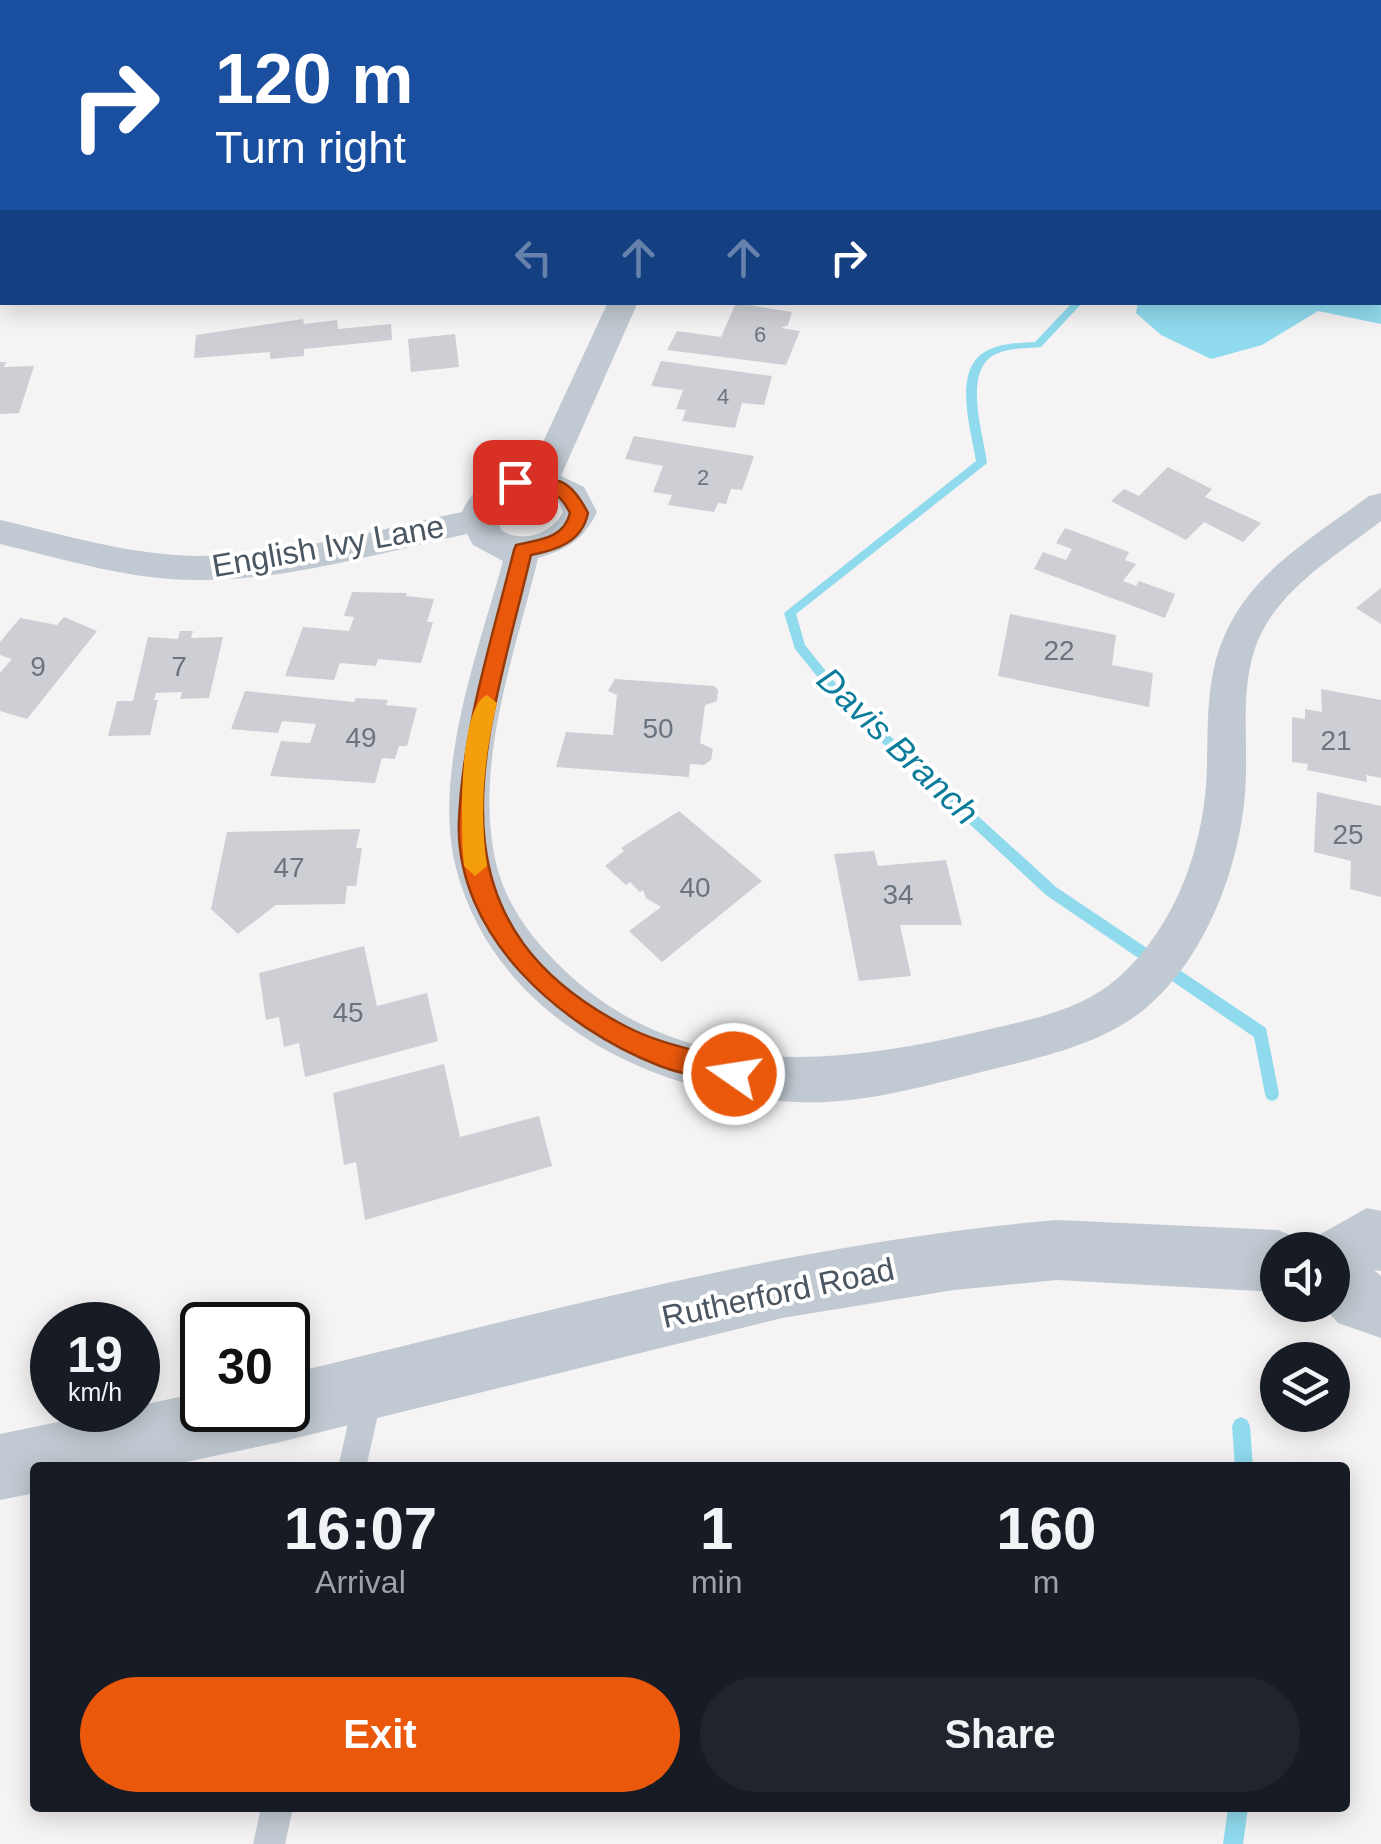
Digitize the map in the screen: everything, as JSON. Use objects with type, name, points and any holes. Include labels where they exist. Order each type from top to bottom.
[{"type":"street","points":[[542,482],[622,305]]},
{"type":"street","points":[[515,482],[542,482],[569,492],[579,513],[576,525],[556,544],[523,550],[492,541],[482,532],[479,510],[492,493],[515,482]]},
{"type":"street","points":[[523,550],[478,741],[470,824],[475,866],[497,920],[524,960],[565,1000],[616,1033],[666,1057],[756,1078],[802,1081],[963,1056],[1065,1031],[1129,996],[1144,982],[1176,941],[1194,908],[1223,818],[1229,688],[1244,631],[1267,594],[1381,504]]},
{"type":"street","name":"English Ivy Lane","points":[[0,532],[157,566],[195,568],[240,566],[478,520]]},
{"type":"street","points":[[1350,1250],[1367,1238],[1381,1241]]},
{"type":"street","name":"Rutherford Road","points":[[310,1403],[782,1287],[868,1271],[1057,1250],[1260,1261]]},
{"type":"street","points":[[1350,1290],[1360,1301],[1381,1307]]},
{"type":"street","points":[[0,1467],[180,1430]]},
{"type":"lane","points":[[353,1462],[370,1389]]},
{"type":"lane","points":[[269,1844],[276,1812]]},
{"type":"water","points":[[1137,305],[1381,305],[1381,324],[1318,311],[1262,345],[1211,359],[1161,335],[1136,313]]},
{"type":"building","points":[[735,305],[792,312],[788,325],[781,328],[800,331],[786,365],[667,350],[677,331],[721,337]]},
{"type":"building","points":[[303,319],[304,324],[337,320],[338,329],[391,324],[392,340],[304,349],[304,356],[270,359],[270,352],[194,358],[196,335]]},
{"type":"building","points":[[455,334],[459,367],[411,372],[408,339]]},
{"type":"building","points":[[661,361],[772,376],[764,405],[742,403],[735,428],[682,421],[686,410],[676,409],[683,390],[651,386]]},
{"type":"building","points":[[0,362],[6,362],[4,367],[34,366],[19,413],[0,414]]},
{"type":"building","points":[[634,436],[754,456],[742,490],[731,489],[726,504],[718,503],[714,512],[668,505],[672,495],[653,492],[663,466],[625,459]]},
{"type":"building","points":[[1168,467],[1212,489],[1205,497],[1261,523],[1243,542],[1204,522],[1186,540],[1111,501],[1124,489],[1139,496]]},
{"type":"building","points":[[1065,528],[1129,552],[1125,560],[1136,564],[1123,581],[1136,586],[1139,581],[1175,594],[1165,618],[1034,569],[1043,552],[1066,560],[1072,549],[1056,543]]},
{"type":"building","points":[[1381,588],[1381,624],[1356,608]]},
{"type":"building","points":[[352,592],[407,593],[406,596],[434,599],[427,622],[433,622],[421,663],[378,659],[376,666],[340,663],[334,680],[285,676],[303,627],[349,631],[354,617],[344,616]]},
{"type":"building","points":[[1010,614],[1116,635],[1112,665],[1153,673],[1149,707],[998,676]]},
{"type":"building","points":[[64,617],[97,631],[27,719],[0,711],[0,673],[12,659],[0,655],[0,642],[20,618],[57,625]]},
{"type":"building","points":[[180,631],[193,631],[191,638],[223,637],[209,698],[180,699],[182,692],[156,693],[150,735],[108,736],[117,701],[133,701],[148,637],[178,639]]},
{"type":"building","points":[[615,679],[714,686],[718,690],[717,701],[705,705],[700,743],[713,749],[711,760],[704,765],[690,764],[689,777],[556,767],[566,732],[613,735],[617,695],[608,691]]},
{"type":"building","points":[[1321,689],[1381,700],[1381,778],[1366,775],[1367,782],[1307,770],[1308,764],[1292,762],[1292,717],[1305,719],[1305,709],[1322,712]]},
{"type":"building","points":[[245,691],[354,702],[356,698],[388,700],[386,705],[417,708],[407,746],[399,746],[395,759],[382,758],[375,783],[270,776],[281,741],[310,743],[316,724],[282,721],[278,733],[231,729]]},
{"type":"building","points":[[1317,792],[1381,806],[1381,897],[1350,889],[1351,861],[1314,852]]},
{"type":"building","points":[[679,811],[762,881],[662,962],[629,931],[661,907],[646,898],[643,890],[640,892],[630,882],[626,885],[605,866],[624,851],[621,848]]},
{"type":"building","points":[[360,829],[356,848],[362,848],[356,886],[347,886],[345,904],[276,905],[238,934],[211,909],[227,832]]},
{"type":"building","points":[[874,851],[878,866],[946,860],[962,925],[900,925],[911,976],[859,981],[834,854]]},
{"type":"building","points":[[364,946],[377,1006],[427,993],[438,1041],[305,1077],[299,1043],[284,1047],[279,1017],[266,1020],[259,973]]},
{"type":"building","points":[[444,1064],[460,1137],[539,1116],[552,1166],[365,1220],[356,1162],[344,1165],[333,1093]]},
{"type":"waterway","name":"Davis Branch","points":[[1076,305],[1038,345],[989,353],[977,364],[972,396],[982,462],[790,613],[799,646],[841,698],[1051,891],[1261,1033],[1272,1094]]},
{"type":"waterway","name":"Davis Branch","points":[[1241,1426],[1244,1462]]},
{"type":"waterway","name":"Davis Branch","points":[[1233,1844],[1237,1812]]},
{"type":"slow traffic","points":[[475,866],[470,824],[478,741],[487,703]]},
{"type":"route","points":[[515,482],[557,486],[569,492],[579,513],[576,525],[556,544],[523,550],[478,741],[470,824],[475,866],[489,905],[524,960],[565,1000],[616,1033],[666,1057],[734,1074]]}]
